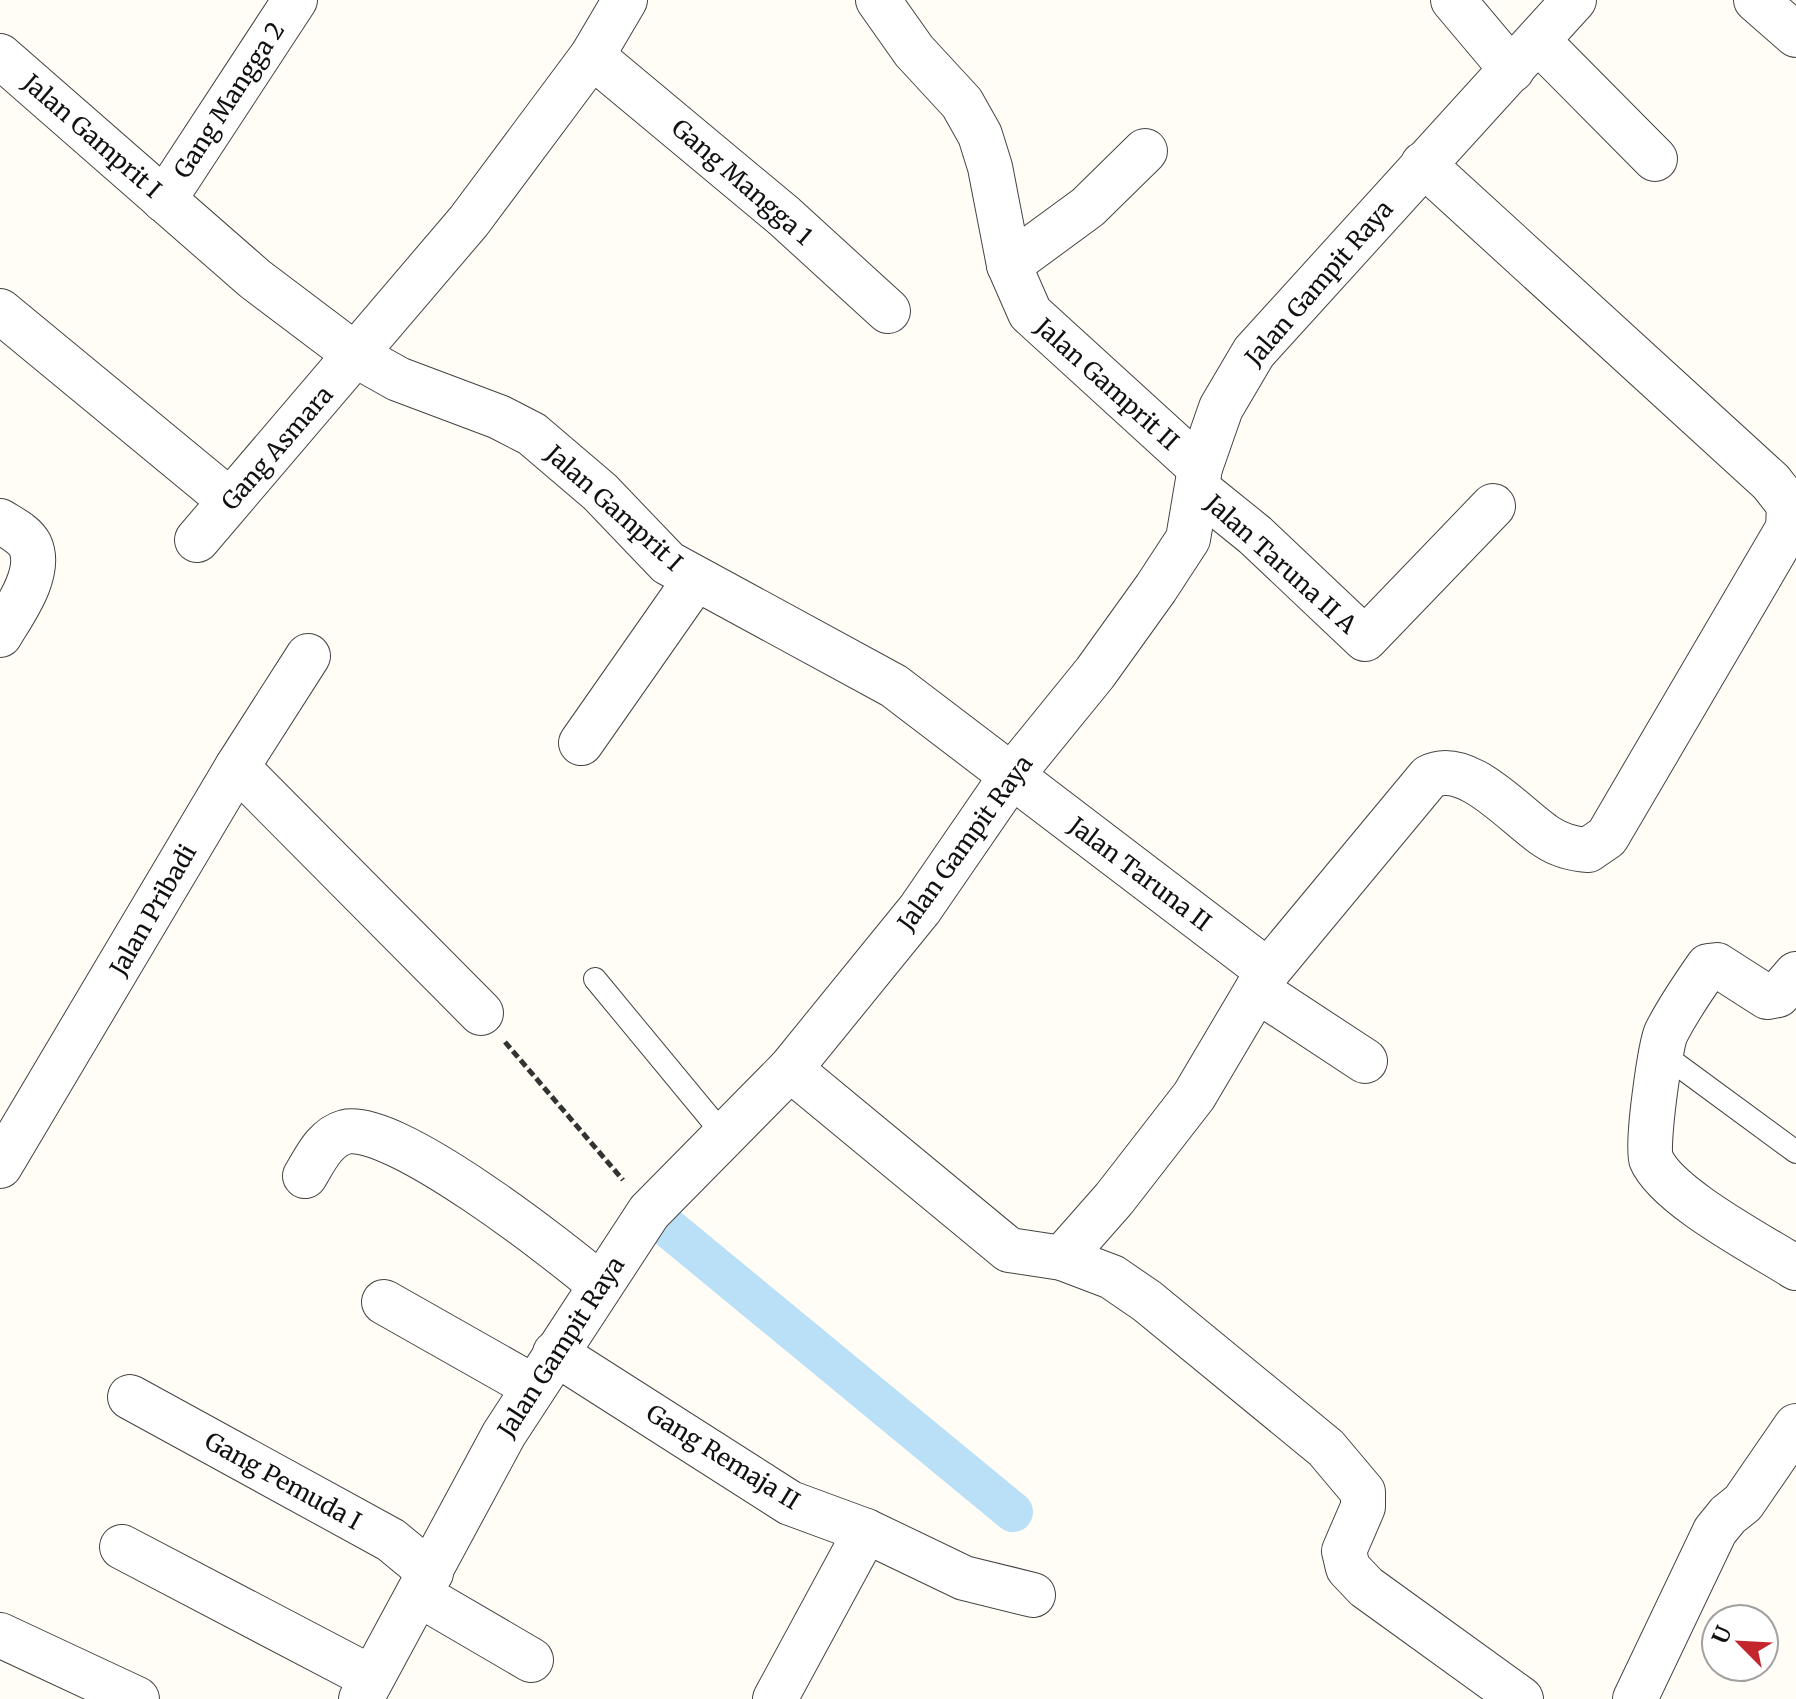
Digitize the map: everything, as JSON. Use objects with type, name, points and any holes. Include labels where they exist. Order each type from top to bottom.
[{"type":"street","name":"Gang Mangga 2","points":[[164,200],[295,0]]},
{"type":"street","points":[[357,356],[514,165],[592,56],[625,0]]},
{"type":"street","points":[[1453,0],[1655,159]]},
{"type":"street","name":"Jalan Gampit Raya","points":[[366,1688],[504,1434],[599,1284],[649,1212],[790,1069],[920,909],[1012,775],[1095,673],[1188,539],[1199,478],[1221,408],[1254,352],[1574,0]]},
{"type":"street","points":[[1756,0],[1796,35]]},
{"type":"street","name":"Jalan Gamprit II","points":[[892,7],[962,103],[980,135],[990,167],[1009,265],[1030,313],[1199,478]]},
{"type":"street","name":"Jalan Gamprit I","points":[[0,56],[255,279],[357,356],[398,379],[499,417],[532,434],[600,492],[648,546],[695,580],[894,686],[1012,775]]},
{"type":"street","name":"Gang Mangga 1","points":[[592,56],[784,216],[888,311]]},
{"type":"street","points":[[1009,265],[1088,207],[1145,151]]},
{"type":"street","points":[[1062,1258],[1114,1199],[1194,1096],[1263,981],[1429,777],[1439,772],[1467,776],[1548,838],[1572,849],[1588,850],[1607,837],[1788,528],[1789,505],[1771,482],[1423,164]]},
{"type":"street","points":[[0,311],[229,500]]},
{"type":"street","name":"Gang Asmara","points":[[197,540],[357,356]]},
{"type":"street","name":"Jalan Taruna II A","points":[[1199,478],[1365,639],[1493,506]]},
{"type":"street","points":[[0,521],[22,535],[31,547],[33,560],[22,598],[0,635]]},
{"type":"street","points":[[581,743],[695,580]]},
{"type":"street","name":"Jalan Pribadi","points":[[0,1166],[237,767],[308,656]]},
{"type":"street","points":[[237,767],[481,1013]]},
{"type":"street","name":"Jalan Taruna II","points":[[1012,775],[1365,1061]]},
{"type":"street","points":[[1796,974],[1778,995],[1767,997],[1717,965],[1708,966],[1666,1034],[1660,1052],[1650,1159],[1670,1183],[1695,1204],[1796,1268]]},
{"type":"street","points":[[790,1069],[1009,1250],[1062,1258],[1112,1277],[1147,1301],[1326,1448],[1363,1492],[1363,1507],[1344,1551],[1348,1568],[1366,1587],[1521,1699]]},
{"type":"street","points":[[305,1176],[325,1144],[341,1133],[354,1131],[409,1151],[465,1183],[599,1284]]},
{"type":"street","name":"Gang Remaja II","points":[[384,1302],[544,1370],[790,1503],[866,1531],[964,1578],[1033,1595]]},
{"type":"street","name":"Gang Pemuda I","points":[[130,1397],[391,1540],[424,1583],[531,1660]]},
{"type":"street","points":[[1635,1699],[1715,1531],[1743,1503],[1796,1426]]},
{"type":"street","points":[[775,1699],[866,1531]]},
{"type":"street","points":[[122,1547],[366,1688]]},
{"type":"street","points":[[0,1635],[137,1699]]},
{"type":"lane","points":[[595,979],[724,1135]]},
{"type":"lane","points":[[1660,1052],[1796,1152]]},
{"type":"path","points":[[481,1013],[649,1212]]},
{"type":"waterway","points":[[649,1212],[1013,1512]]}]
